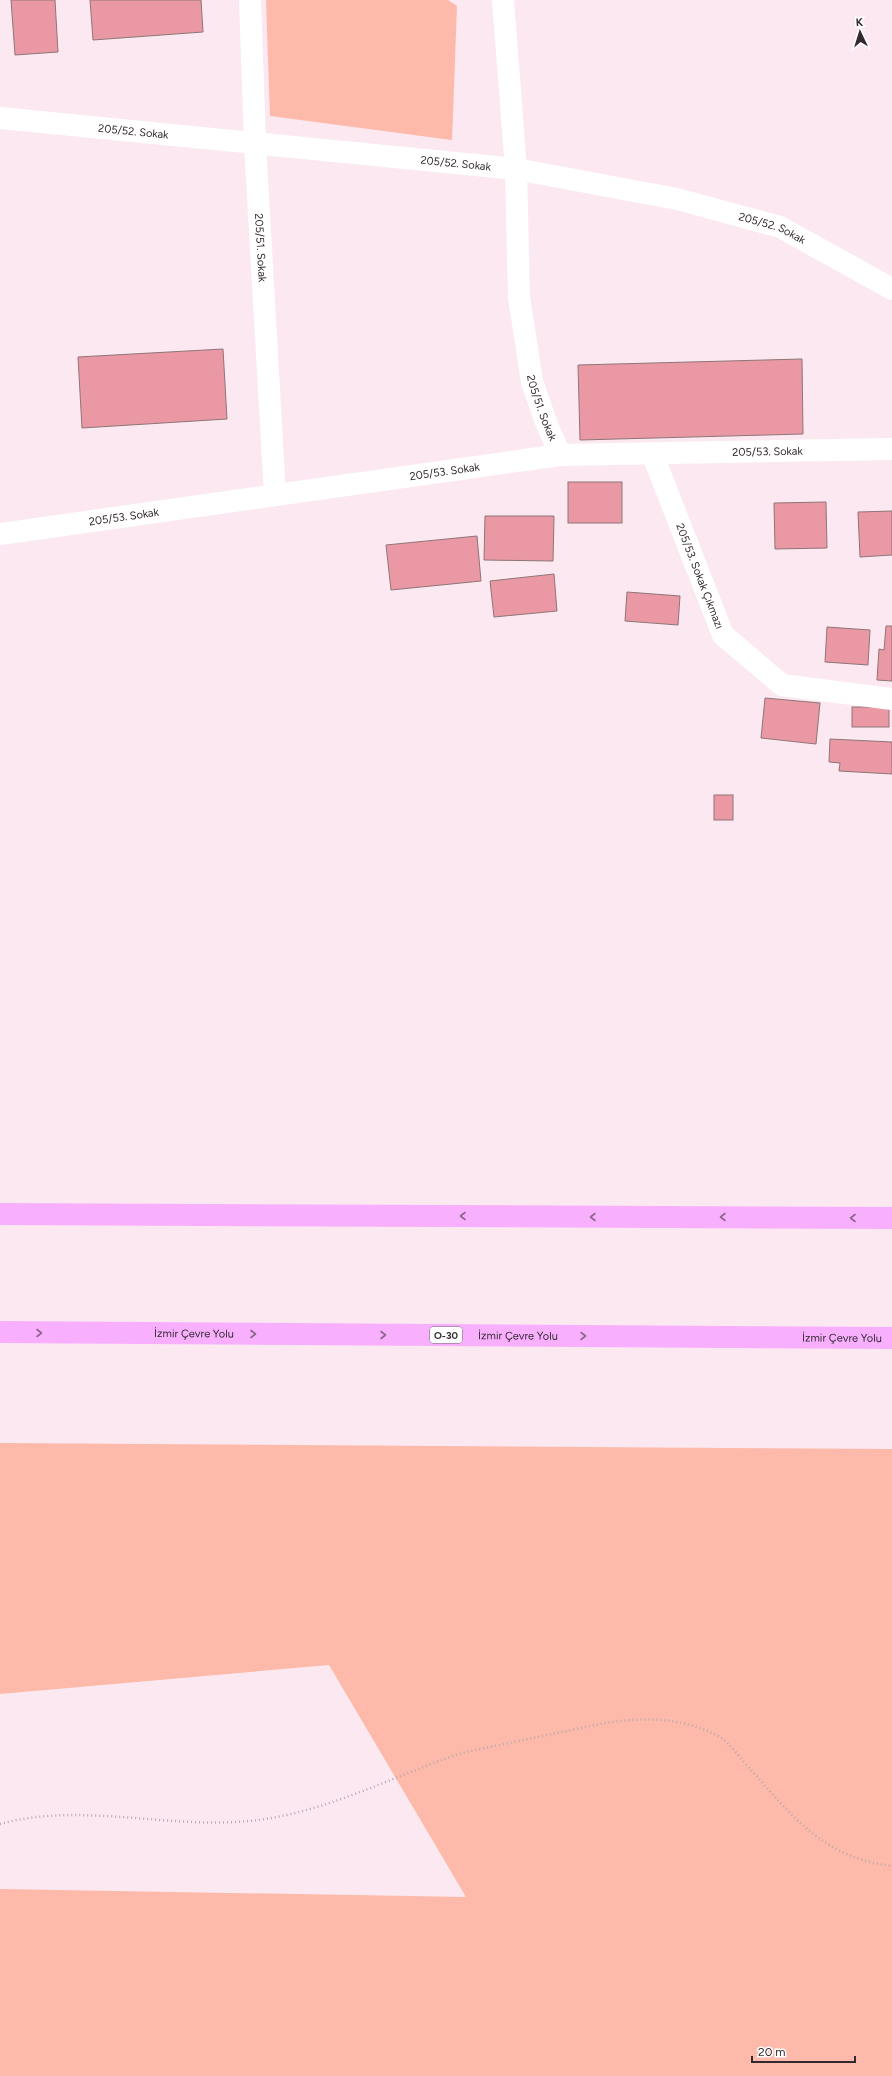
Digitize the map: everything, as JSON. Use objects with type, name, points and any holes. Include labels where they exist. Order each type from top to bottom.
[{"type":"highway","points":[[0,1214],[892,1218]]},
{"type":"highway","name":"İzmir Çevre Yolu","points":[[0,1332],[892,1338]]},
{"type":"street","name":"205/51. Sokak","points":[[250,0],[254,144],[276,495]]},
{"type":"street","name":"205/51. Sokak","points":[[503,0],[516,169],[519,297],[532,382],[546,422],[560,455]]},
{"type":"street","name":"205/52. Sokak","points":[[0,118],[516,169],[677,199],[780,227],[892,289]]},
{"type":"street","name":"205/53. Sokak","points":[[0,534],[560,455],[892,449]]},
{"type":"street","name":"205/53. Sokak Çıkmazı","points":[[652,453],[723,635],[782,685],[892,699]]},
{"type":"path","points":[[0,1824],[19,1819],[77,1815],[186,1823],[222,1823],[257,1820],[318,1808],[457,1754],[605,1723],[630,1719],[654,1718],[679,1722],[701,1728],[721,1738],[793,1818],[813,1836],[837,1850],[862,1860],[892,1866]]},
{"type":"shaded area","points":[[266,0],[448,0],[457,6],[452,140],[270,116]]},
{"type":"shaded area","points":[[0,1443],[892,1449],[892,2076],[0,2076],[0,1889],[466,1897],[329,1665],[0,1694]]},
{"type":"building","points":[[11,0],[55,0],[58,52],[15,55]]},
{"type":"building","points":[[90,0],[201,0],[203,32],[93,40]]},
{"type":"building","points":[[223,349],[227,419],[82,428],[78,357]]},
{"type":"building","points":[[802,359],[803,434],[580,440],[578,365]]},
{"type":"building","points":[[568,482],[622,482],[622,523],[568,523]]},
{"type":"building","points":[[826,502],[827,548],[775,549],[774,503]]},
{"type":"building","points":[[892,511],[892,555],[860,557],[858,512]]},
{"type":"building","points":[[485,516],[554,516],[553,561],[484,560]]},
{"type":"building","points":[[477,536],[481,581],[391,590],[386,545]]},
{"type":"building","points":[[554,574],[557,611],[494,617],[490,581]]},
{"type":"building","points":[[627,592],[680,596],[678,625],[625,621]]},
{"type":"building","points":[[886,626],[892,626],[892,681],[877,680],[879,649],[884,650]]},
{"type":"building","points":[[827,627],[870,630],[868,665],[825,662]]},
{"type":"building","points":[[765,698],[820,703],[816,744],[761,738]]},
{"type":"building","points":[[852,707],[889,707],[889,727],[852,727]]},
{"type":"building","points":[[830,739],[892,742],[892,774],[839,771],[840,763],[829,762]]},
{"type":"building","points":[[714,795],[733,795],[733,820],[714,820]]}]
